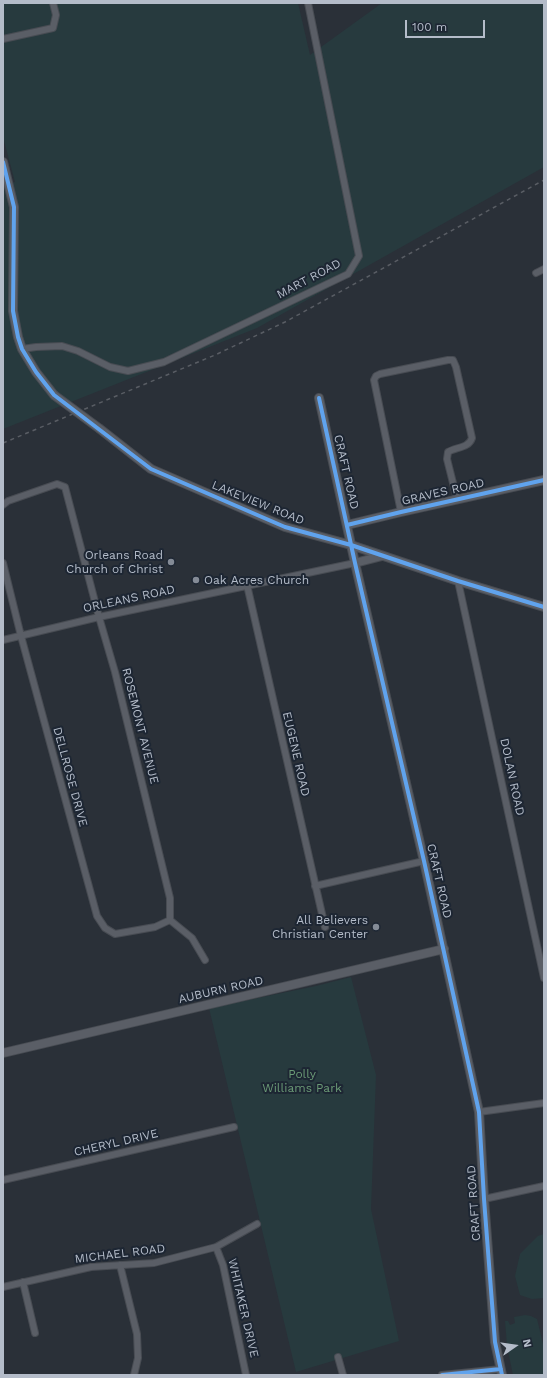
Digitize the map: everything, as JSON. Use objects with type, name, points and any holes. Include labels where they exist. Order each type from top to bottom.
[{"type":"street","points":[[3,39],[53,28],[56,15],[53,3]]},
{"type":"street","name":"MART ROAD","points":[[22,349],[62,346],[78,351],[110,367],[128,371],[164,362],[348,274],[359,256],[308,3]]},
{"type":"street","name":"LAKEVIEW ROAD","points":[[3,162],[14,207],[14,311],[22,349],[36,372],[54,395],[151,469],[285,527],[351,545],[458,581],[544,606]]},
{"type":"street","points":[[536,273],[544,269]]},
{"type":"street","points":[[401,512],[374,380],[376,376],[380,374],[448,360],[453,360],[456,367],[472,438],[471,443],[468,445],[448,452],[447,460],[457,499]]},
{"type":"street","name":"CRAFT ROAD","points":[[319,398],[355,563],[444,949],[479,1112],[495,1342],[502,1372]]},
{"type":"street","name":"GRAVES ROAD","points":[[347,525],[544,480]]},
{"type":"street","name":"ROSEMONT AVENUE","points":[[3,505],[8,501],[57,484],[65,487],[115,672],[170,898],[170,920]]},
{"type":"street","points":[[355,563],[383,556]]},
{"type":"street","name":"DELLROSE DRIVE","points":[[3,563],[21,636],[97,916],[105,928],[115,934],[155,927],[170,920]]},
{"type":"street","name":"ORLEANS ROAD","points":[[3,640],[99,617],[355,563]]},
{"type":"street","name":"DOLAN ROAD","points":[[458,581],[544,978]]},
{"type":"street","name":"EUGENE ROAD","points":[[247,585],[325,927]]},
{"type":"street","points":[[315,886],[424,861]]},
{"type":"street","points":[[170,920],[192,938],[205,960]]},
{"type":"street","name":"AUBURN ROAD","points":[[3,1053],[444,949]]},
{"type":"street","points":[[479,1112],[544,1103]]},
{"type":"street","name":"CHERYL DRIVE","points":[[3,1180],[234,1127]]},
{"type":"street","points":[[484,1199],[544,1186]]},
{"type":"street","name":"MICHAEL ROAD","points":[[3,1286],[91,1267],[154,1263],[216,1247],[257,1224]]},
{"type":"street","name":"WHITAKER DRIVE","points":[[216,1247],[223,1265],[246,1375]]},
{"type":"street","points":[[120,1265],[136,1334],[138,1358],[134,1375]]},
{"type":"street","points":[[23,1282],[35,1333]]},
{"type":"street","points":[[338,1357],[343,1375]]},
{"type":"street","points":[[442,1375],[502,1372]]},
{"type":"green space","points":[[3,3],[298,3],[310,55],[382,3],[544,3],[544,167],[257,328],[3,429],[3,185],[15,182],[3,137]]},
{"type":"green space","name":"Polly Williams Park","points":[[351,977],[376,1075],[371,1209],[399,1341],[296,1372],[209,1008],[316,986]]},
{"type":"green space","points":[[544,1234],[544,1298],[532,1299],[520,1295],[515,1276],[520,1254],[538,1236]]},
{"type":"green space","points":[[525,1315],[537,1319],[544,1348],[544,1375],[513,1375],[507,1346],[505,1321],[508,1321],[510,1325],[515,1323],[514,1317]]},
{"type":"railway","points":[[3,443],[215,355],[285,322],[544,180]]},
{"type":"cycle path","points":[[3,162],[14,207],[13,311],[18,337],[22,349],[36,372],[54,395],[151,469],[285,527],[351,545],[458,581],[544,607]]},
{"type":"cycle path","points":[[319,398],[355,563],[424,861],[479,1112],[495,1342],[502,1375]]},
{"type":"cycle path","points":[[347,525],[544,480]]},
{"type":"cycle path","points":[[442,1375],[501,1369]]},
{"type":"place","name":"Orleans Road Church of Christ","points":[[171,562]]},
{"type":"place","name":"Oak Acres Church","points":[[196,580]]},
{"type":"place","name":"All Believers Christian Center","points":[[376,927]]}]
